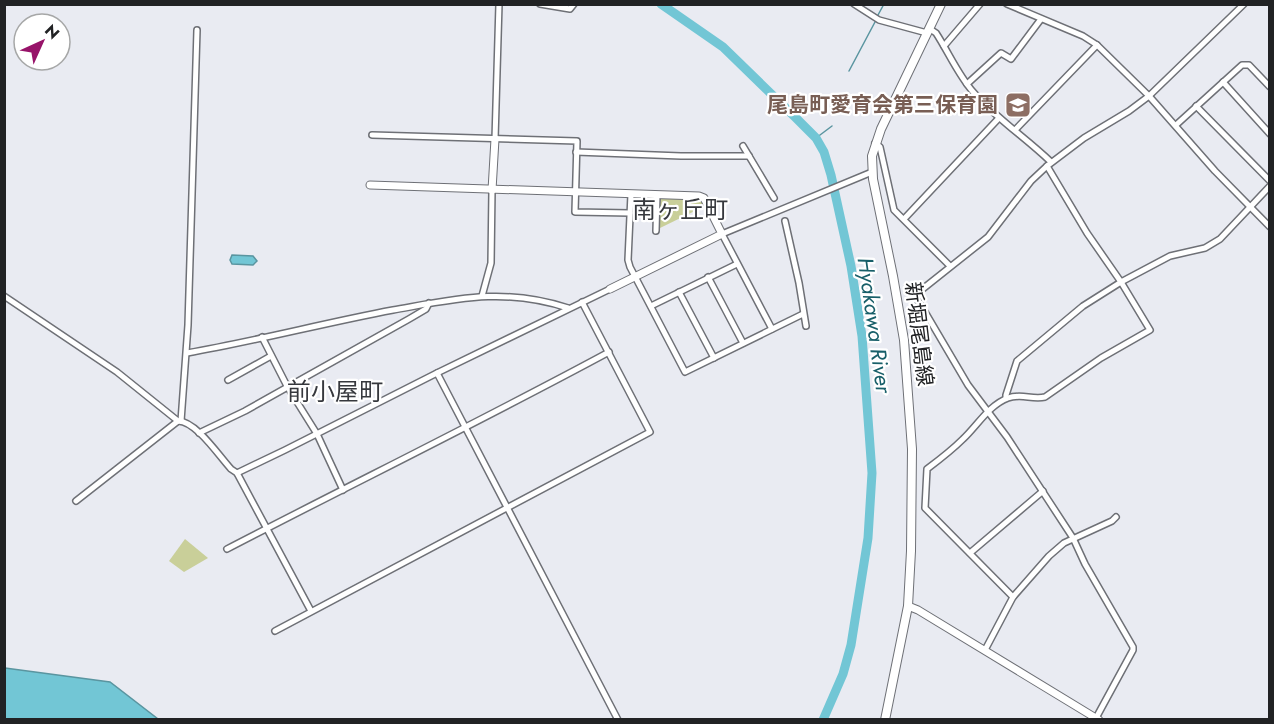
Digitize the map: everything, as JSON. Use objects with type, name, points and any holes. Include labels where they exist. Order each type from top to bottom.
[{"type":"main road","name":"新堀尾島線","points":[[885,720],[908,606],[912,474],[910,406],[899,308],[872,172],[872,156],[875,143],[941,4]]},
{"type":"street","points":[[482,296],[491,263],[499,4]]},
{"type":"street","points":[[540,4],[570,9],[574,4]]},
{"type":"street","points":[[854,4],[879,20],[936,33],[967,84],[999,118],[1015,130],[1049,164],[1087,233],[1121,282],[1150,330],[1101,358],[1045,397],[1024,395],[1006,398],[988,412],[963,440],[927,469],[925,508],[1013,597]]},
{"type":"street","points":[[944,46],[980,4]]},
{"type":"street","points":[[1007,4],[1097,45],[1149,96],[1215,171],[1269,227]]},
{"type":"street","points":[[1024,11],[1030,4]]},
{"type":"street","points":[[908,606],[1097,719],[1133,647],[1084,564],[1073,538],[968,384],[916,297],[916,292],[988,237],[1031,181],[1049,164],[1149,96],[1244,4]]},
{"type":"street","points":[[967,84],[1001,53],[1011,59],[1041,19]]},
{"type":"street","points":[[76,501],[180,421],[187,352],[197,30]]},
{"type":"street","points":[[1015,130],[1097,45]]},
{"type":"street","points":[[1176,125],[1242,64],[1248,65],[1269,87]]},
{"type":"street","points":[[1223,82],[1269,134]]},
{"type":"street","points":[[1196,106],[1269,181]]},
{"type":"street","points":[[904,219],[999,118]]},
{"type":"street","points":[[372,135],[576,141],[575,212],[630,213]]},
{"type":"street","points":[[875,143],[880,147],[894,210],[950,266]]},
{"type":"street","points":[[743,146],[774,198]]},
{"type":"street","points":[[576,152],[749,156]]},
{"type":"street","points":[[237,472],[722,234],[872,172]]},
{"type":"street","points":[[370,185],[702,197],[772,329]]},
{"type":"street","points":[[1006,398],[1017,361],[1083,306],[1121,282],[1170,256],[1206,248],[1220,239],[1269,186]]},
{"type":"street","points":[[631,194],[628,260],[686,372],[803,314]]},
{"type":"street","points":[[656,231],[657,195]]},
{"type":"street","points":[[785,221],[806,326]]},
{"type":"street","points":[[651,306],[737,264]]},
{"type":"street","points":[[708,277],[743,343]]},
{"type":"street","points":[[679,292],[714,358]]},
{"type":"street","points":[[4,296],[117,372],[180,421],[190,424],[199,433],[231,469],[237,472],[311,611]]},
{"type":"street","points":[[187,352],[429,303],[482,296],[516,297],[568,308]]},
{"type":"street","points":[[275,631],[650,432],[582,302]]},
{"type":"street","points":[[199,433],[245,411],[409,319],[426,309],[429,303]]},
{"type":"street","points":[[262,337],[287,386],[317,434],[343,490]]},
{"type":"street","points":[[227,549],[465,429],[609,352]]},
{"type":"street","points":[[228,380],[271,356]]},
{"type":"street","points":[[437,373],[618,720]]},
{"type":"street","points":[[970,553],[1043,491]]},
{"type":"street","points":[[985,650],[1013,597],[1049,556],[1064,543],[1116,517]]},
{"type":"green space","points":[[660,198],[698,199],[701,200],[703,207],[660,228],[657,226]]},
{"type":"green space","points":[[185,539],[208,558],[184,572],[169,561]]},
{"type":"water","points":[[232,255],[253,256],[257,261],[253,265],[232,264],[230,260]]},
{"type":"water","points":[[5,668],[110,682],[158,719],[5,719]]},
{"type":"waterway","name":"Hyakawa River","points":[[661,4],[723,47],[816,138],[824,152],[831,175],[851,266],[862,336],[872,473],[868,538],[851,645],[843,674],[823,720]]},
{"type":"waterway","points":[[878,15],[884,4]]},
{"type":"waterway","points":[[849,71],[875,22]]},
{"type":"waterway","points":[[865,104],[870,98]]},
{"type":"waterway","points":[[816,138],[832,126]]},
{"type":"place","name":"尾島町愛育会第三保育園","points":[[1018,105]]},
{"type":"district","name":"南ヶ丘町","points":[[680,209]]},
{"type":"district","name":"前小屋町","points":[[335,391]]}]
